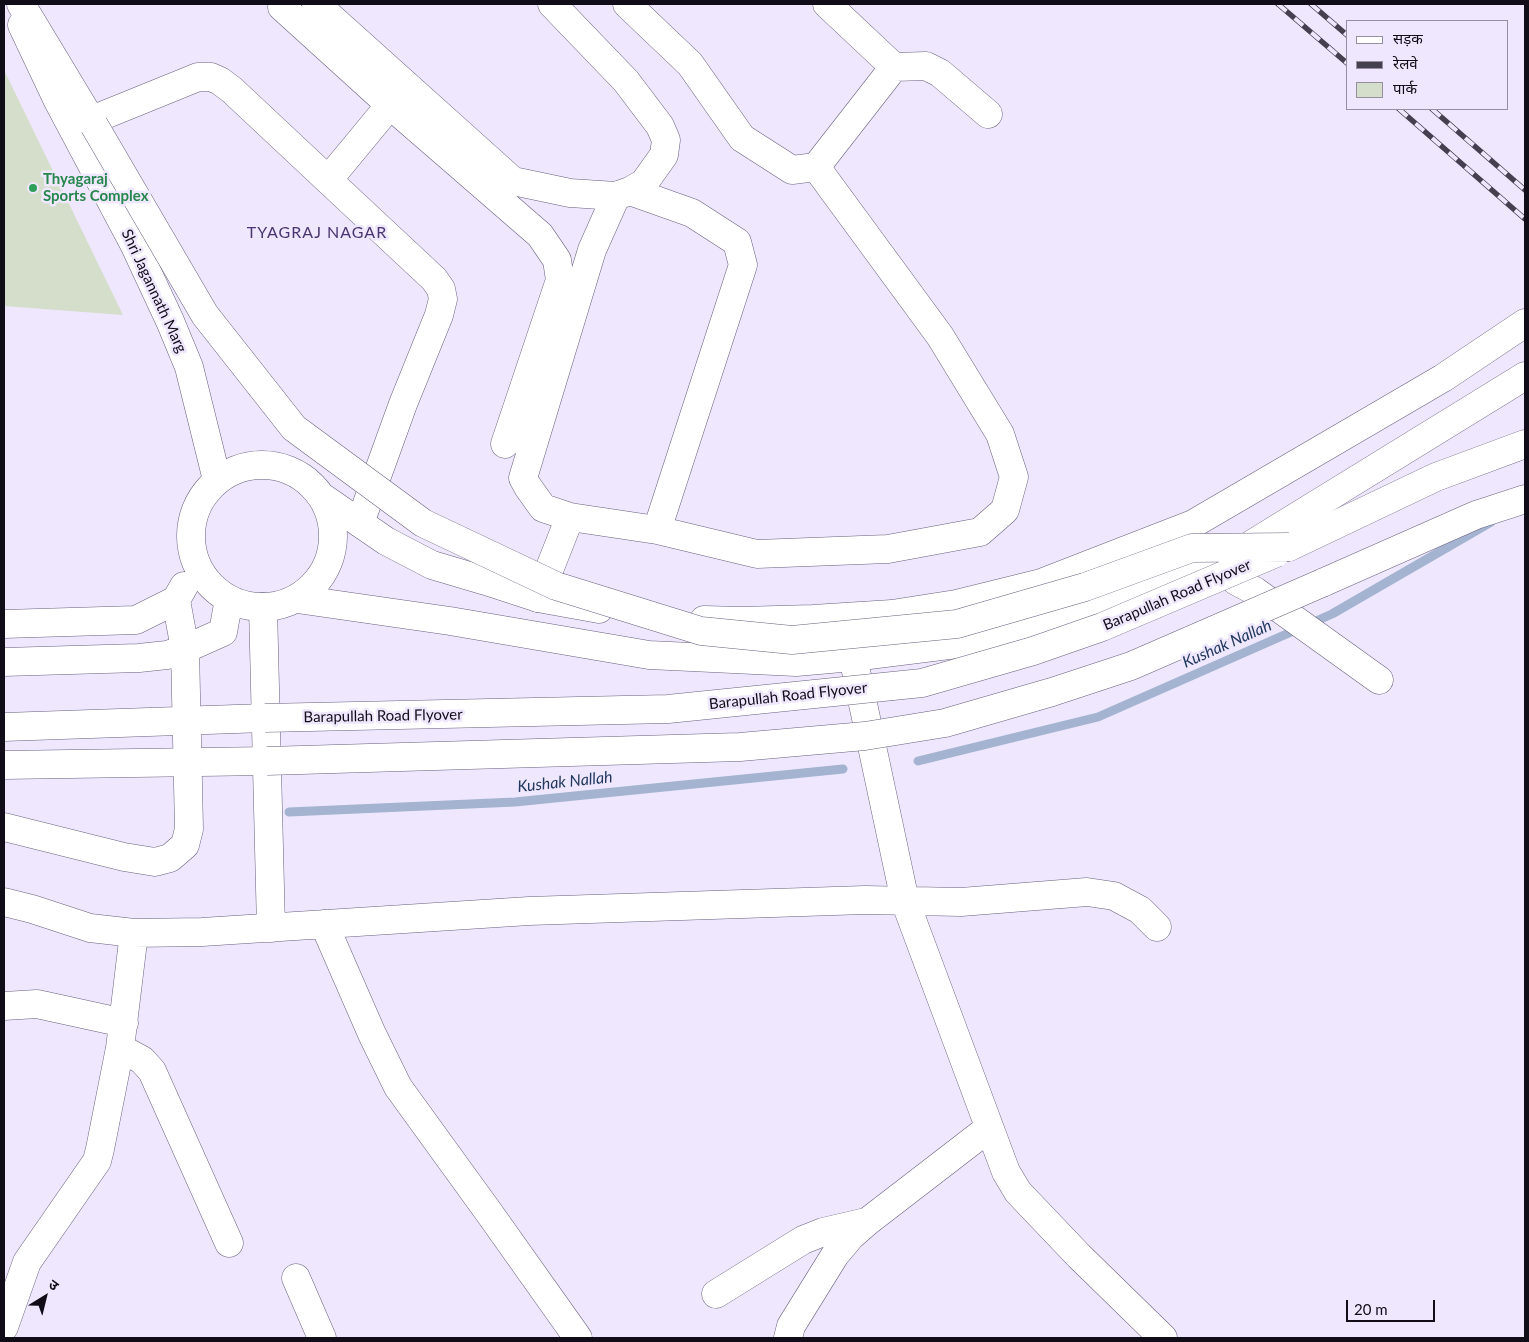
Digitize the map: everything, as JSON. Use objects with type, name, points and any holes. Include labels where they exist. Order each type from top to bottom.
[{"type":"main road","name":"Shri Jagannath Marg","points":[[12,4],[58,101],[135,246],[170,321],[189,367],[217,480]]},
{"type":"main road","points":[[20,4],[93,122],[205,315],[294,428],[423,523],[556,586],[701,631],[792,640],[957,624],[1085,587],[1192,548],[1289,547]]},
{"type":"main road","points":[[316,4],[513,181],[570,193],[623,193],[692,213],[737,242],[743,265],[657,530]]},
{"type":"main road","points":[[552,4],[626,81],[660,126],[666,140],[664,155],[644,184],[623,193],[592,250],[523,478],[543,508],[570,517],[657,530],[757,554],[888,549],[980,532],[1005,510],[1014,477],[1000,434],[940,336],[816,167]]},
{"type":"main road","points":[[627,4],[690,64],[742,138],[792,170],[816,167],[894,67]]},
{"type":"main road","points":[[827,4],[894,67],[926,66],[940,73],[988,114]]},
{"type":"main road","points":[[282,7],[390,105],[540,235],[557,260],[560,280],[505,444]]},
{"type":"main road","points":[[93,122],[198,77],[211,77],[220,80],[434,279],[441,289],[443,300],[439,315],[402,404],[360,523]]},
{"type":"main road","points":[[328,180],[390,105]]},
{"type":"main road","points":[[322,497],[331,518],[334,542],[328,564],[316,584],[297,599],[275,607],[251,607],[229,599],[210,585],[197,565],[191,543],[192,519],[202,497],[217,480],[238,468],[261,465],[284,468],[305,479],[322,497],[386,541],[432,565],[538,598],[605,610],[695,620],[777,620],[892,614],[956,604],[1041,583],[1193,524],[1442,378],[1525,323]]},
{"type":"main road","points":[[297,599],[450,621],[649,655],[796,662],[957,644],[1013,634],[1218,565],[1525,376]]},
{"type":"main road","name":"Barapullah Road Flyover","points":[[4,727],[265,718],[668,709],[922,683],[1033,651],[1102,627],[1289,547],[1436,477],[1525,444]]},
{"type":"main road","points":[[4,765],[267,761],[740,747],[865,736],[945,723],[1052,692],[1131,666],[1476,515],[1525,499]]},
{"type":"main road","points":[[538,598],[570,517]]},
{"type":"main road","points":[[1193,524],[1218,565],[1236,581],[1255,591],[1379,680]]},
{"type":"main road","points":[[4,624],[136,620],[176,600],[197,565]]},
{"type":"main road","points":[[4,662],[139,658],[167,655],[223,632],[229,599]]},
{"type":"main road","points":[[4,827],[124,857],[155,862],[170,858],[185,845],[189,829],[185,649],[176,600]]},
{"type":"main road","points":[[263,607],[271,928]]},
{"type":"main road","points":[[853,657],[905,901],[1006,1172],[1018,1192],[1079,1256],[1163,1338]]},
{"type":"main road","points":[[4,902],[90,928],[134,933],[202,932],[529,911],[864,900],[961,902],[1087,892],[1114,896],[1140,910],[1158,927]]},
{"type":"main road","points":[[324,924],[372,1034],[398,1087],[578,1338]]},
{"type":"main road","points":[[4,1327],[27,1262],[97,1161],[122,1035],[134,933]]},
{"type":"main road","points":[[4,1006],[37,1004],[122,1035],[152,1071],[229,1243]]},
{"type":"main road","points":[[788,1338],[791,1326],[835,1255],[851,1236],[989,1128]]},
{"type":"main road","points":[[716,1294],[803,1240],[823,1232],[867,1222]]},
{"type":"main road","points":[[296,1278],[322,1338]]},
{"type":"green space","name":"Thyagaraj Sports Complex","points":[[4,70],[123,315],[4,306]]},
{"type":"waterway","name":"Kushak Nallah","points":[[918,761],[1098,717],[1332,614],[1491,522]]},
{"type":"waterway","name":"Kushak Nallah","points":[[289,812],[515,802],[843,769]]},
{"type":"railway","points":[[1278,4],[1346,62]]},
{"type":"railway","points":[[1311,4],[1346,34]]},
{"type":"railway","points":[[1400,110],[1525,219]]},
{"type":"railway","points":[[1433,110],[1525,190]]},
{"type":"place","name":"Thyagaraj Sports Complex","points":[[33,188]]},
{"type":"district","name":"TYAGRAJ NAGAR","points":[[317,233]]}]
